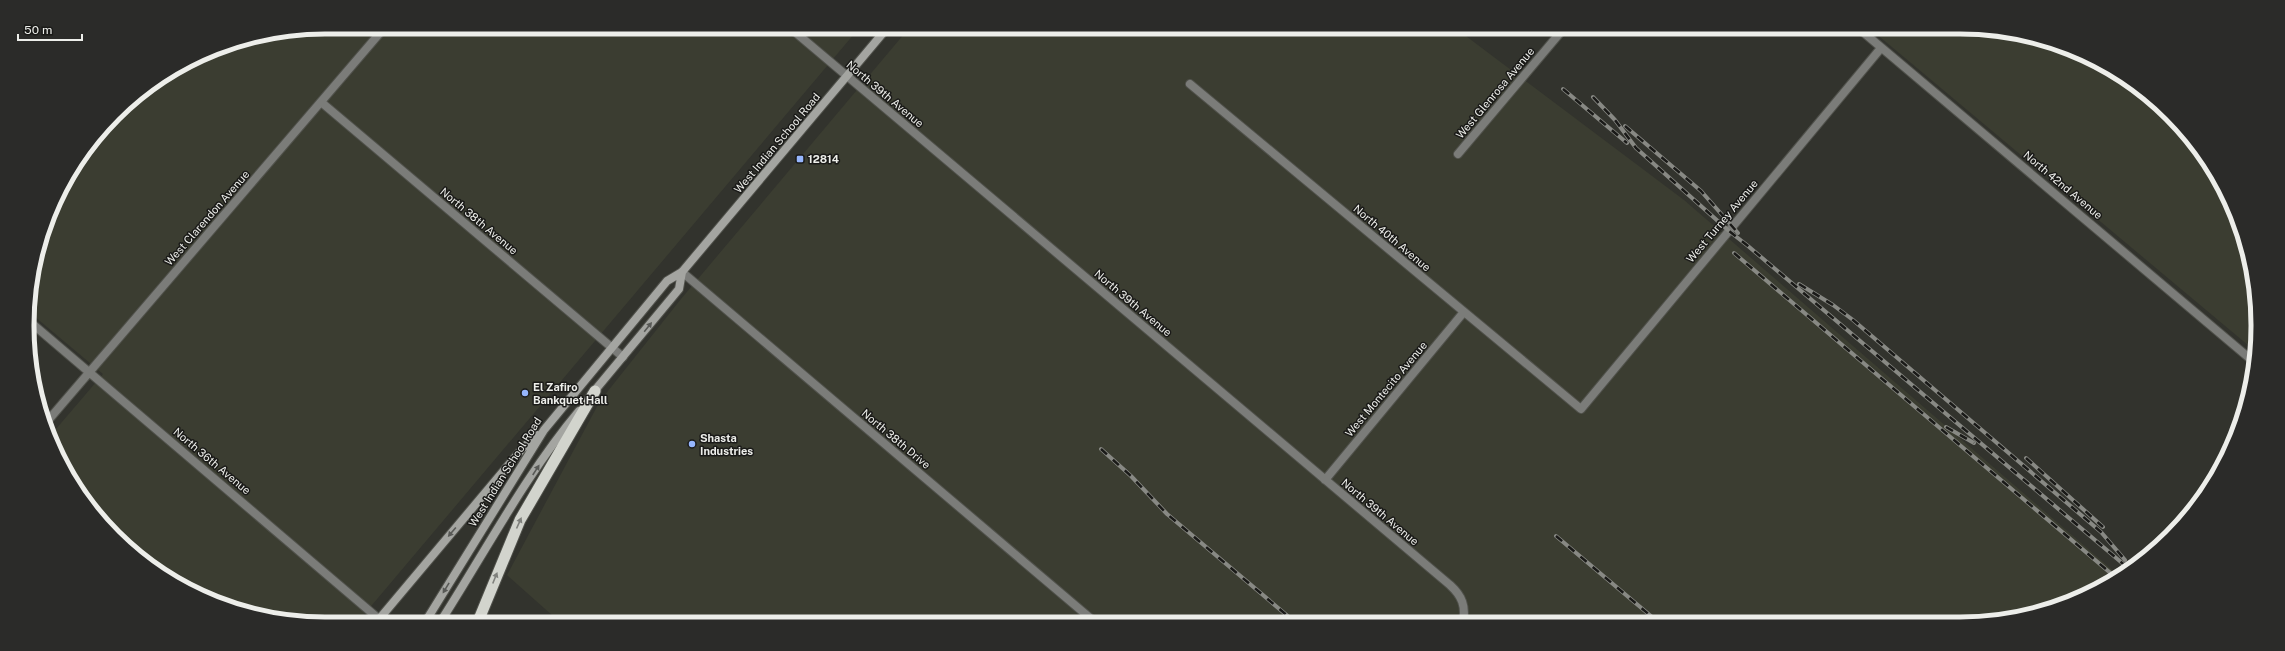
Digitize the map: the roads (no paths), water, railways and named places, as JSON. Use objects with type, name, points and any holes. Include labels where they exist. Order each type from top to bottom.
[{"type":"highway","points":[[480,617],[520,520],[595,391]]},
{"type":"main road","name":"West Indian School Road","points":[[428,617],[544,430],[667,281],[682,272],[882,34]]},
{"type":"main road","name":"West Indian School Road","points":[[443,617],[552,447],[595,391],[679,289],[682,272]]},
{"type":"main road","points":[[380,617],[522,449],[544,430]]},
{"type":"street","name":"West Clarendon Avenue","points":[[49,419],[378,34]]},
{"type":"street","name":"North 39th Avenue","points":[[797,34],[1450,585],[1462,598],[1465,611],[1464,617]]},
{"type":"street","name":"West Glenrosa Avenue","points":[[1458,154],[1559,34]]},
{"type":"street","name":"North 42nd Avenue","points":[[1865,34],[2099,229],[2249,358]]},
{"type":"street","name":"West Turney Avenue","points":[[1581,409],[1881,48]]},
{"type":"street","name":"North 40th Avenue","points":[[1190,84],[1463,313],[1581,409]]},
{"type":"street","name":"North 38th Avenue","points":[[321,102],[623,357]]},
{"type":"street","name":"North 38th Drive","points":[[682,272],[1089,617]]},
{"type":"street","name":"West Montecito Avenue","points":[[1325,480],[1463,313]]},
{"type":"street","name":"North 36th Avenue","points":[[34,325],[89,371],[372,617]]},
{"type":"railway","points":[[1563,89],[1627,143]]},
{"type":"railway","points":[[1593,97],[1615,120],[1636,148],[1729,231],[2125,565]]},
{"type":"railway","points":[[1625,126],[1701,191],[1738,233]]},
{"type":"railway","points":[[1734,253],[2112,574]]},
{"type":"railway","points":[[1799,284],[1833,305],[1853,320],[2101,532],[2125,560]]},
{"type":"railway","points":[[1946,427],[1974,443]]},
{"type":"railway","points":[[1101,449],[1131,476],[1167,514],[1289,617]]},
{"type":"railway","points":[[2026,458],[2103,527]]},
{"type":"railway","points":[[1556,536],[1652,617]]},
{"type":"place","name":"12814","points":[[800,159]]},
{"type":"place","name":"El Zafiro Bankquet Hall","points":[[525,393]]},
{"type":"place","name":"Shasta Industries","points":[[692,444]]}]
